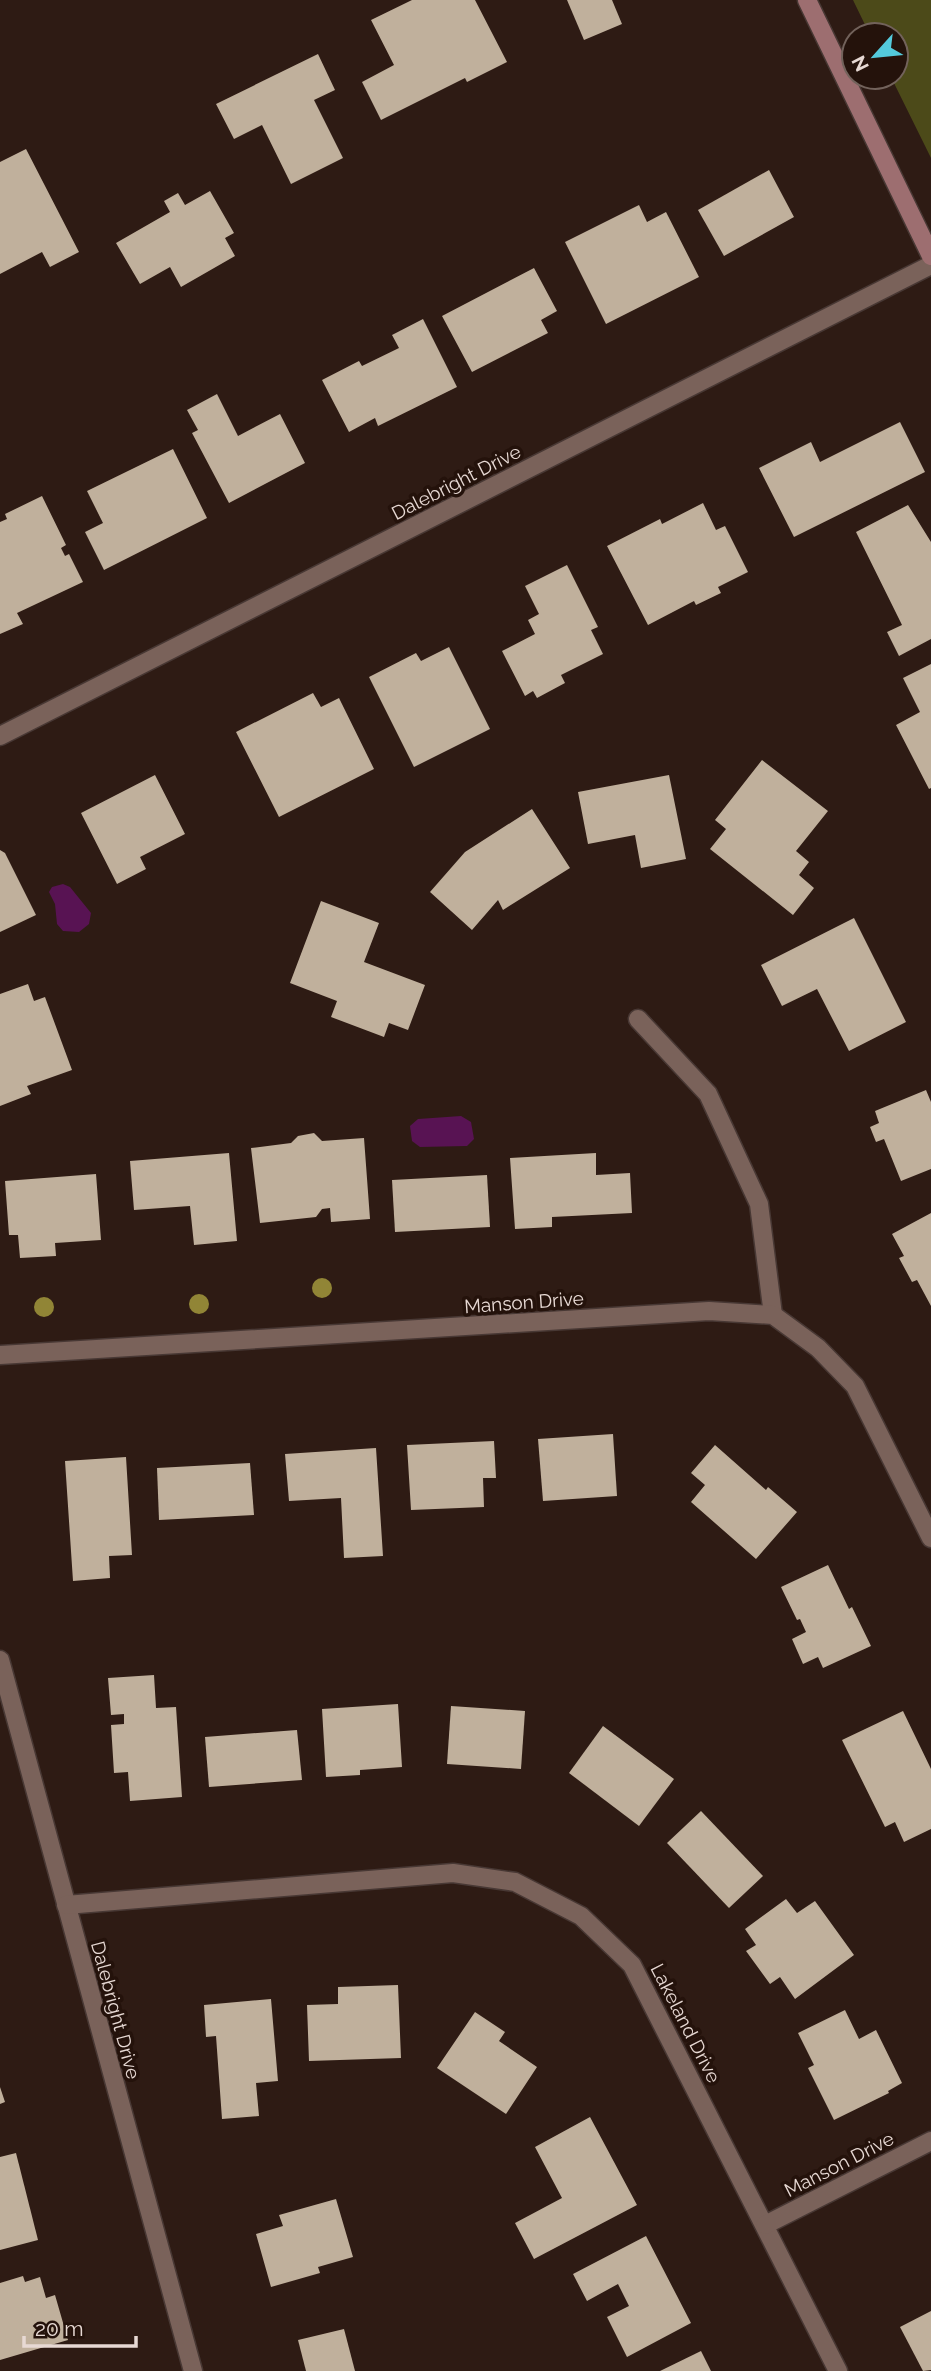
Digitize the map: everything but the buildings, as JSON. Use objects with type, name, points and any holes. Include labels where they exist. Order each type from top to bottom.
[{"type":"street","points":[[807,0],[931,256]]},
{"type":"street","name":"Dalebright Drive","points":[[0,736],[931,265]]},
{"type":"street","points":[[638,1018],[708,1094],[759,1204],[773,1315],[818,1348],[855,1386],[931,1538]]},
{"type":"street","name":"Manson Drive","points":[[0,1355],[709,1311],[773,1315]]},
{"type":"street","name":"Dalebright Drive","points":[[0,1660],[193,2371]]},
{"type":"street","name":"Lakeland Drive","points":[[66,1905],[453,1873],[515,1882],[581,1916],[632,1965],[838,2371]]},
{"type":"street","name":"Manson Drive","points":[[765,2225],[931,2141]]},
{"type":"shaded area","points":[[853,0],[931,0],[931,158],[898,91],[910,91],[910,21],[863,21]]},
{"type":"shaded area","points":[[63,884],[70,887],[91,913],[89,924],[79,932],[63,931],[57,924],[55,904],[49,892],[52,887]]},
{"type":"shaded area","points":[[461,1116],[471,1122],[474,1139],[467,1146],[420,1147],[412,1141],[410,1126],[418,1119]]}]
